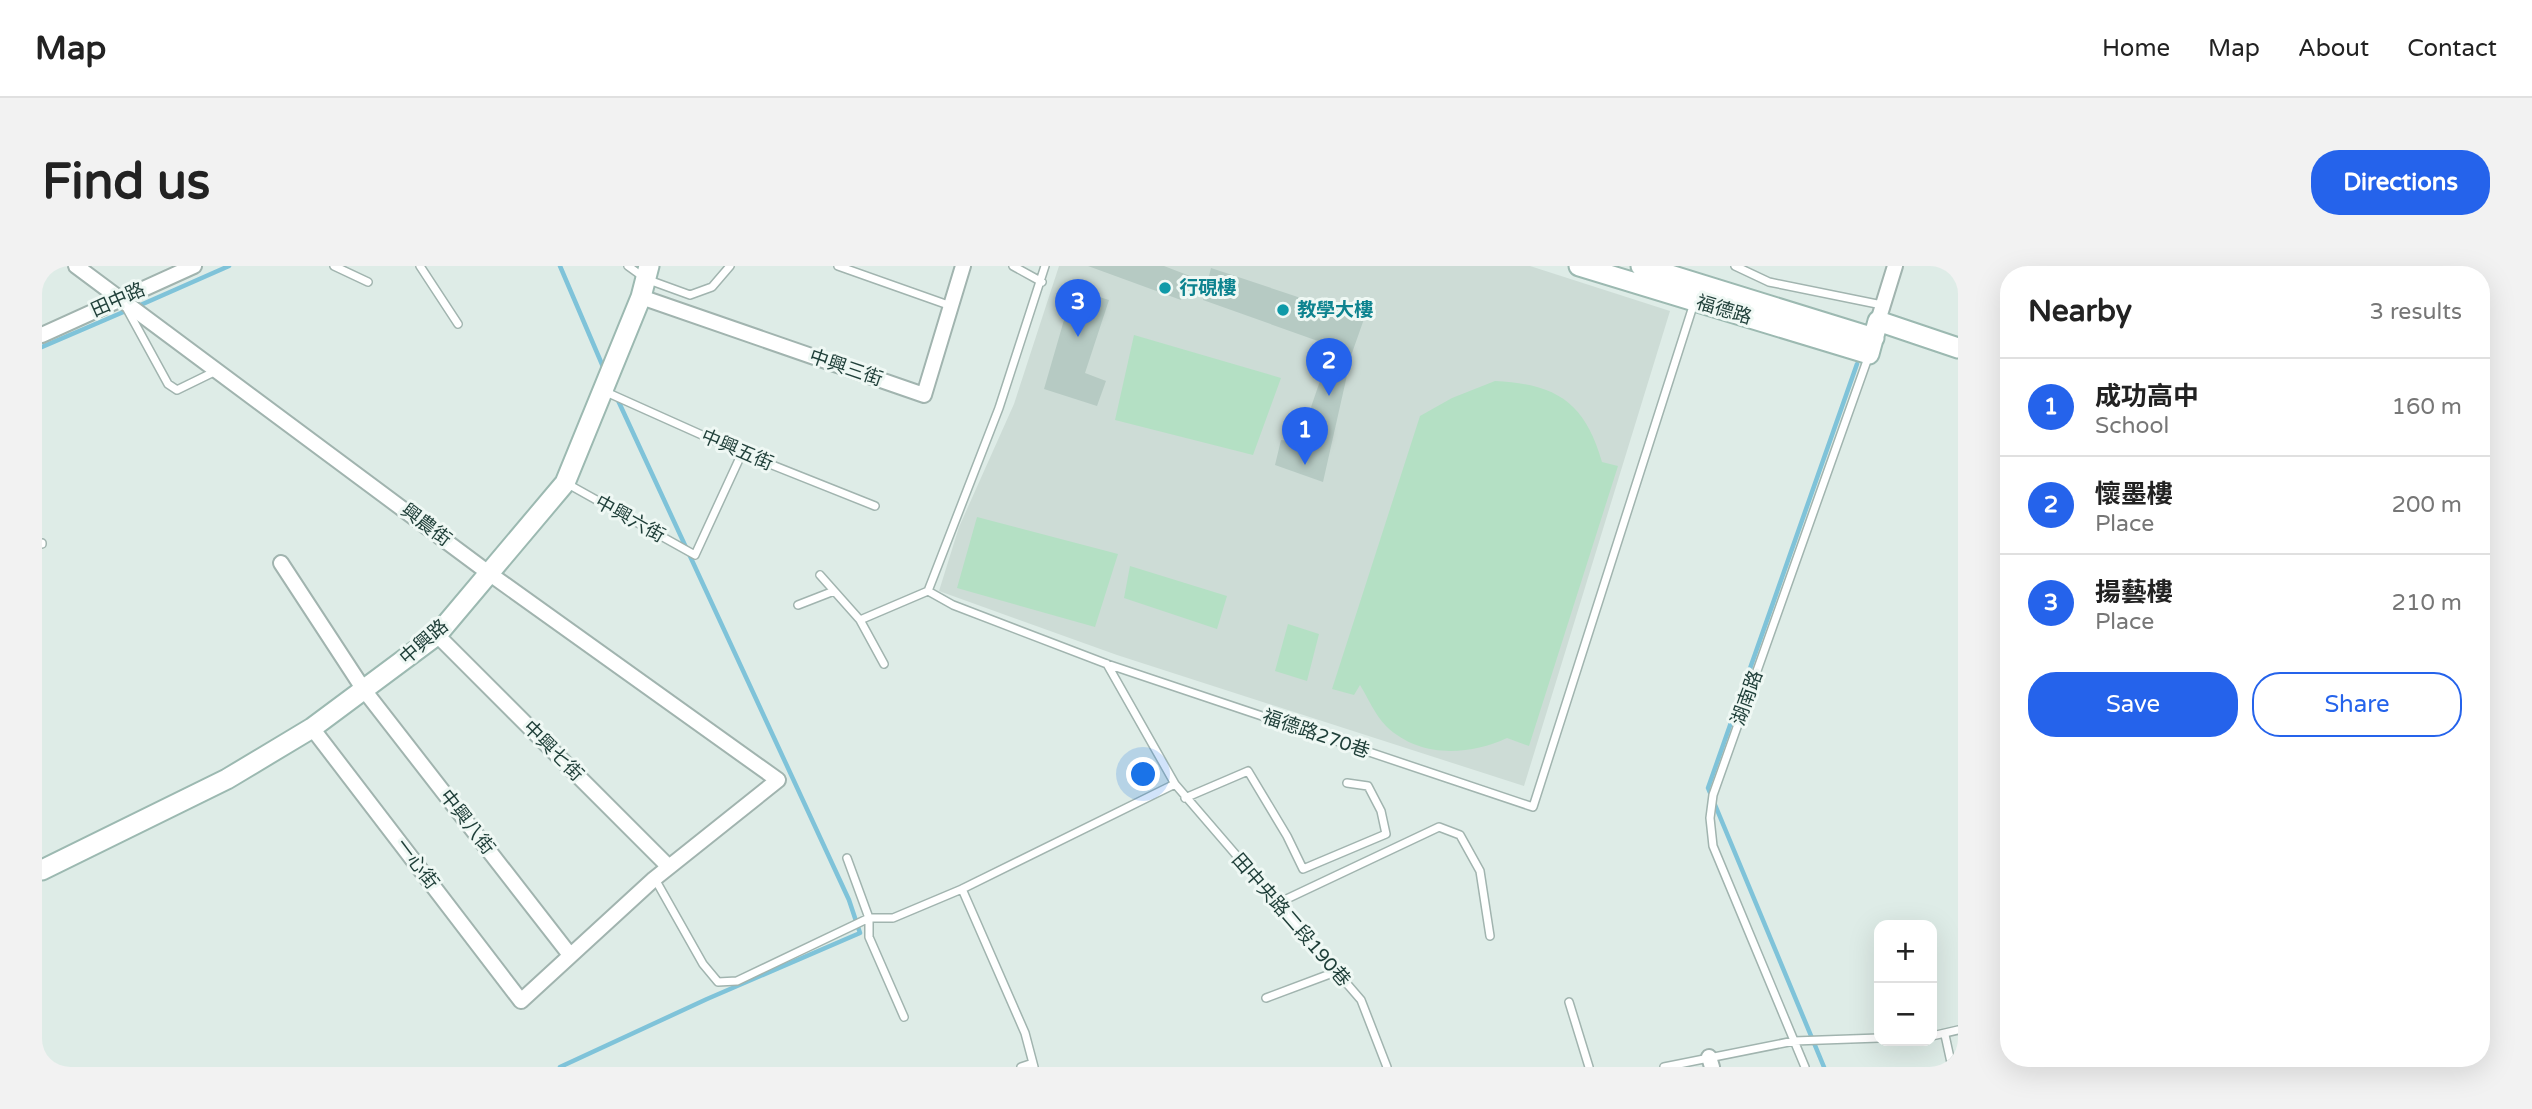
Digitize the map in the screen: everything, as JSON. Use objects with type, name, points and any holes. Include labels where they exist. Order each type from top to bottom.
[{"type":"street","name":"興農街","points":[[76,266],[490,574],[778,780],[669,867]]},
{"type":"street","name":"田中路","points":[[42,335],[194,266]]},
{"type":"street","name":"中興三街","points":[[645,281],[924,395],[963,266]]},
{"type":"street","name":"福德路","points":[[1579,266],[1695,302],[1876,330]]},
{"type":"street","name":"福德路","points":[[1641,266],[1876,330]]},
{"type":"street","name":"湖南路","points":[[1876,330],[1895,266]]},
{"type":"street","name":"中興路","points":[[42,870],[227,779],[312,727],[437,635],[565,483],[645,281]]},
{"type":"street","points":[[1876,330],[1958,348]]},
{"type":"street","name":"中興八街","points":[[281,563],[364,690],[570,955]]},
{"type":"street","name":"中興七街","points":[[437,635],[669,867]]},
{"type":"street","name":"一心街","points":[[312,727],[521,1001],[570,955]]},
{"type":"street","points":[[570,955],[669,867]]},
{"type":"lane","points":[[334,266],[368,282]]},
{"type":"lane","points":[[420,266],[458,324]]},
{"type":"lane","points":[[628,266],[645,281],[691,295],[712,287],[730,266]]},
{"type":"lane","points":[[838,266],[952,306]]},
{"type":"lane","points":[[1013,266],[1042,282]]},
{"type":"lane","points":[[860,620],[928,591],[999,408],[1045,266]]},
{"type":"lane","points":[[1735,266],[1876,330]]},
{"type":"lane","points":[[122,299],[168,384],[177,390],[218,370]]},
{"type":"lane","name":"福德路270巷","points":[[928,591],[953,605],[1107,664],[1533,807],[1695,302]]},
{"type":"lane","name":"湖南路","points":[[1805,1067],[1713,846],[1710,818],[1713,795],[1876,330]]},
{"type":"lane","name":"中興五街","points":[[602,390],[742,453],[874,506]]},
{"type":"lane","name":"中興六街","points":[[565,483],[695,555],[742,453]]},
{"type":"lane","points":[[820,575],[860,620],[884,664]]},
{"type":"lane","points":[[798,605],[834,591]]},
{"type":"lane","name":"田中央路二段190巷","points":[[1107,664],[1185,798],[1361,1000],[1387,1067]]},
{"type":"lane","points":[[1185,798],[1248,771],[1287,836],[1303,869],[1386,834],[1381,811],[1368,786],[1347,783]]},
{"type":"lane","points":[[654,879],[703,964],[718,982],[737,981],[869,918],[894,918],[962,889],[1175,784]]},
{"type":"lane","points":[[1276,904],[1439,827],[1460,835],[1480,872],[1490,936]]},
{"type":"lane","points":[[847,858],[869,918],[869,937],[904,1017]]},
{"type":"lane","points":[[962,889],[1025,1033],[1033,1065],[1021,1067]]},
{"type":"lane","points":[[1266,998],[1338,971]]},
{"type":"lane","points":[[1569,1002],[1589,1067]]},
{"type":"lane","points":[[1937,1036],[1958,1030]]},
{"type":"lane","points":[[1945,1035],[1952,1067]]},
{"type":"lane","points":[[1664,1067],[1711,1062],[1794,1041],[1874,1038]]},
{"type":"shaded area","points":[[1059,266],[1530,266],[1670,311],[1524,786],[1117,655],[939,591],[959,527],[1014,404]]},
{"type":"green space","points":[[1134,335],[1281,378],[1253,455],[1115,420]]},
{"type":"green space","points":[[1495,381],[1535,386],[1565,400],[1587,424],[1602,462],[1618,466],[1529,746],[1507,738],[1460,751],[1429,749],[1413,744],[1386,726],[1360,685],[1354,695],[1332,689],[1420,416],[1452,398]]},
{"type":"green space","points":[[977,517],[1118,554],[1095,627],[957,588]]},
{"type":"green space","points":[[1130,566],[1227,596],[1217,629],[1124,598]]},
{"type":"green space","points":[[1288,624],[1319,634],[1307,681],[1275,671]]},
{"type":"building","name":"行硯樓","points":[[1088,266],[1164,266],[1190,276],[1181,300]]},
{"type":"building","points":[[1211,268],[1364,319],[1352,353],[1323,482],[1275,465],[1281,440],[1299,442],[1332,346],[1203,300]]},
{"type":"building","points":[[1073,289],[1109,300],[1085,373],[1106,381],[1097,406],[1044,389]]},
{"type":"waterway","points":[[136,307],[229,266]]},
{"type":"waterway","points":[[560,266],[604,369]]},
{"type":"waterway","points":[[42,347],[128,310]]},
{"type":"waterway","points":[[1824,1067],[1708,788],[1857,364]]},
{"type":"waterway","points":[[560,1067],[707,999],[860,933],[849,900],[616,396]]},
{"type":"place","name":"行硯樓","points":[[1165,288]]},
{"type":"place","name":"教學大樓","points":[[1283,310]]},
{"type":"place","name":"揚藝樓","points":[[1078,337]]},
{"type":"place","name":"懷墨樓","points":[[1329,396]]},
{"type":"place","name":"成功高中","points":[[1305,465]]}]
